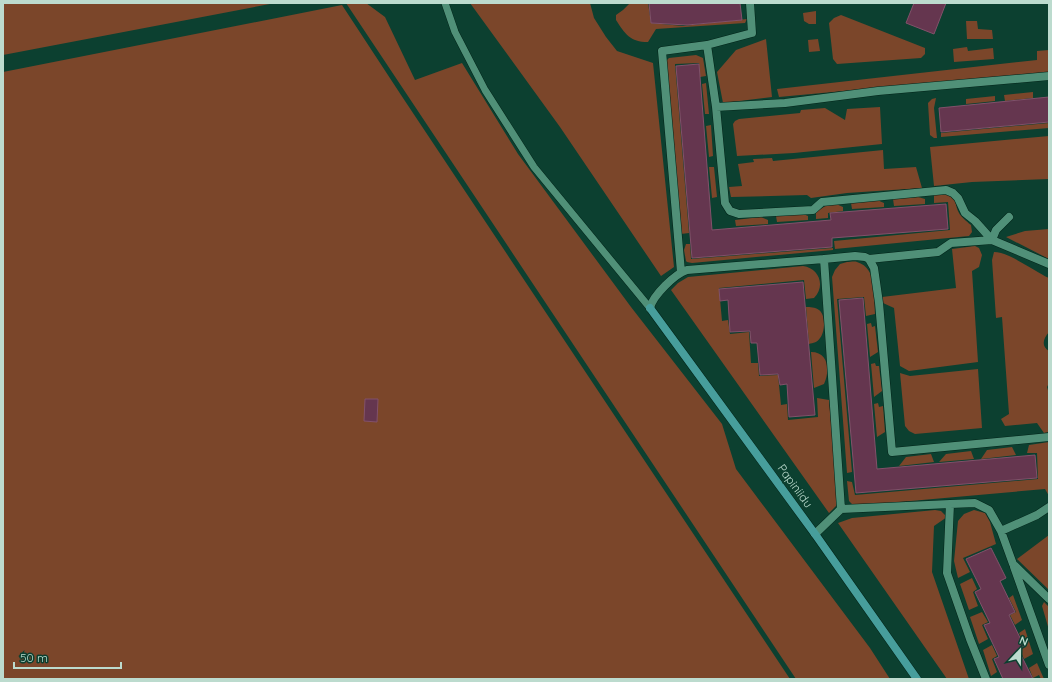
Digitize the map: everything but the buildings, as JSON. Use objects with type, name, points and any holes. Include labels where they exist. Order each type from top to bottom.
[{"type":"street","points":[[681,272],[662,51],[707,45],[752,33],[750,3]]},
{"type":"street","points":[[707,45],[716,107],[725,203],[730,211],[739,214],[813,210],[822,202],[946,190],[953,193],[958,198],[965,213],[975,221],[992,240],[1049,264]]},
{"type":"street","points":[[716,107],[785,103],[878,91],[1049,76]]},
{"type":"street","points":[[992,240],[996,230],[1009,217]]},
{"type":"street","points":[[869,260],[938,252],[951,243],[992,240]]},
{"type":"street","points":[[650,308],[653,298],[681,272],[855,256],[865,257],[874,268],[892,452],[1049,437]]},
{"type":"street","points":[[824,259],[841,509]]},
{"type":"street","name":"Papiniidu","points":[[650,308],[815,534],[917,679]]},
{"type":"street","points":[[815,534],[841,509],[976,503],[989,510],[1001,531],[1049,665]]},
{"type":"street","points":[[950,504],[947,573],[986,679]]},
{"type":"street","points":[[1001,531],[1036,515],[1049,507]]},
{"type":"street","points":[[1013,564],[1049,600]]},
{"type":"lane","points":[[445,3],[455,32],[484,90],[534,167],[650,308]]},
{"type":"shaded area","points":[[3,3],[275,3],[3,55]]},
{"type":"shaded area","points":[[346,3],[366,3],[385,17],[415,80],[462,63],[518,154],[631,307],[722,424],[736,469],[870,648],[890,679],[796,679]]},
{"type":"shaded area","points":[[470,3],[590,3],[594,18],[617,51],[653,63],[674,267],[661,276],[560,127]]},
{"type":"shaded area","points":[[630,3],[648,3],[651,23],[683,26],[747,19],[745,23],[656,29],[648,42],[642,42],[632,39],[622,29],[616,20],[616,15]]},
{"type":"shaded area","points":[[342,5],[790,679],[3,679],[3,72]]},
{"type":"shaded area","points":[[816,11],[816,24],[809,24],[804,21],[803,13]]},
{"type":"shaded area","points":[[841,15],[925,48],[925,54],[921,58],[837,64],[833,59],[829,23],[834,18]]},
{"type":"shaded area","points":[[966,21],[977,21],[978,29],[992,30],[993,39],[967,39]]},
{"type":"shaded area","points":[[766,39],[772,97],[723,103],[717,72],[736,50]]},
{"type":"shaded area","points":[[818,39],[820,51],[809,52],[808,40]]},
{"type":"shaded area","points":[[967,47],[968,51],[993,48],[994,59],[954,62],[953,49]]},
{"type":"shaded area","points":[[1049,50],[1049,72],[779,97],[777,89],[1037,60],[1037,51]]},
{"type":"shaded area","points":[[696,55],[703,58],[706,76],[700,77],[699,63],[675,64],[689,233],[681,234],[665,62],[669,58]]},
{"type":"shaded area","points":[[706,83],[709,114],[705,114],[702,84]]},
{"type":"shaded area","points":[[1033,92],[1033,98],[1005,101],[1004,95]]},
{"type":"shaded area","points":[[995,96],[995,101],[966,104],[966,99]]},
{"type":"shaded area","points":[[936,98],[934,108],[937,138],[934,138],[930,135],[928,103],[932,99]]},
{"type":"shaded area","points":[[880,107],[882,144],[794,153],[737,156],[733,124],[739,119],[800,113],[801,110],[825,108],[845,120],[847,109]]},
{"type":"shaded area","points":[[1049,123],[1049,128],[941,137],[941,133]]},
{"type":"shaded area","points":[[711,125],[713,156],[709,157],[706,126]]},
{"type":"shaded area","points":[[1049,136],[1049,179],[972,182],[934,186],[930,147]]},
{"type":"shaded area","points":[[883,150],[884,169],[916,167],[922,188],[847,193],[811,198],[807,195],[731,197],[729,187],[742,186],[738,164],[754,162],[753,159],[772,158],[773,161]]},
{"type":"shaded area","points":[[709,167],[714,167],[717,197],[712,198]]},
{"type":"shaded area","points":[[949,194],[955,199],[960,214],[971,225],[972,232],[969,236],[835,249],[834,241],[950,230],[948,202],[934,203],[934,195]]},
{"type":"shaded area","points":[[918,197],[925,199],[925,204],[894,206],[893,199]]},
{"type":"shaded area","points":[[877,200],[884,203],[884,207],[852,209],[851,203]]},
{"type":"shaded area","points":[[836,204],[843,207],[843,211],[828,213],[828,218],[816,219],[816,212],[827,205]]},
{"type":"shaded area","points":[[801,213],[808,216],[808,220],[777,222],[776,216]]},
{"type":"shaded area","points":[[761,217],[768,220],[768,224],[736,226],[735,220]]},
{"type":"shaded area","points":[[1049,229],[1049,259],[1006,237],[1025,231]]},
{"type":"shaded area","points":[[686,244],[690,244],[691,259],[833,248],[833,250],[692,263],[686,261],[684,250]]},
{"type":"shaded area","points":[[975,246],[979,248],[982,255],[979,267],[972,271],[978,362],[909,371],[900,366],[894,308],[883,303],[882,297],[956,288],[952,249]]},
{"type":"shaded area","points":[[994,252],[1014,258],[1049,278],[1049,332],[1045,337],[1044,345],[1049,351],[1049,383],[1047,387],[1049,394],[1049,432],[1044,433],[1037,423],[1005,426],[1001,419],[1009,414],[1002,317],[996,318],[992,260]]},
{"type":"shaded area","points":[[857,262],[864,265],[869,270],[874,284],[875,314],[866,316],[864,297],[837,299],[852,472],[847,473],[832,277],[840,264]]},
{"type":"shaded area","points":[[803,266],[809,267],[813,270],[819,278],[820,288],[814,298],[806,299],[804,280],[719,288],[722,321],[728,320],[730,334],[749,332],[751,363],[758,363],[759,376],[778,375],[781,405],[787,404],[788,420],[818,417],[817,398],[829,400],[838,501],[836,506],[829,513],[671,290],[678,283],[688,277]]},
{"type":"shaded area","points":[[806,307],[819,310],[824,319],[822,335],[817,341],[809,344]]},
{"type":"shaded area","points":[[871,323],[872,327],[875,326],[878,352],[870,357],[867,324]]},
{"type":"shaded area","points":[[811,352],[821,355],[825,359],[827,368],[824,384],[814,388]]},
{"type":"shaded area","points":[[875,363],[876,366],[879,366],[882,391],[874,397],[871,364]]},
{"type":"shaded area","points":[[978,369],[982,428],[915,434],[909,431],[905,426],[900,373],[910,376]]},
{"type":"shaded area","points":[[878,403],[879,407],[883,406],[885,432],[877,437],[874,404]]},
{"type":"shaded area","points":[[1049,442],[1049,496],[1045,489],[854,506],[849,501],[847,481],[852,482],[855,495],[1038,479],[1037,453],[1027,453],[1029,445]]},
{"type":"shaded area","points":[[1012,447],[1016,455],[981,459],[987,450]]},
{"type":"shaded area","points":[[971,451],[974,459],[939,462],[946,454]]},
{"type":"shaded area","points":[[931,454],[934,462],[899,466],[906,457]]},
{"type":"shaded area","points":[[935,510],[941,511],[947,517],[934,526],[932,572],[969,679],[947,679],[838,523],[852,518]]},
{"type":"shaded area","points":[[974,510],[985,513],[990,522],[996,544],[963,558],[970,572],[958,578],[954,561],[958,521],[964,514]]},
{"type":"shaded area","points":[[1049,535],[1049,590],[1017,559]]},
{"type":"shaded area","points":[[972,578],[977,589],[973,592],[978,606],[969,610],[960,584]]},
{"type":"shaded area","points":[[1013,595],[1022,620],[1015,625],[1010,615],[1016,612],[1009,598]]},
{"type":"shaded area","points":[[1044,602],[1049,607],[1049,630],[1042,606]]},
{"type":"shaded area","points":[[982,612],[988,622],[982,625],[988,639],[979,644],[970,617]]},
{"type":"shaded area","points":[[1025,629],[1033,654],[1024,659],[1020,650],[1026,647],[1019,633]]},
{"type":"shaded area","points":[[992,645],[997,656],[992,659],[997,672],[991,676],[983,650]]},
{"type":"shaded area","points":[[1037,663],[1044,679],[1041,679],[1039,675],[1033,678],[1029,668]]}]
